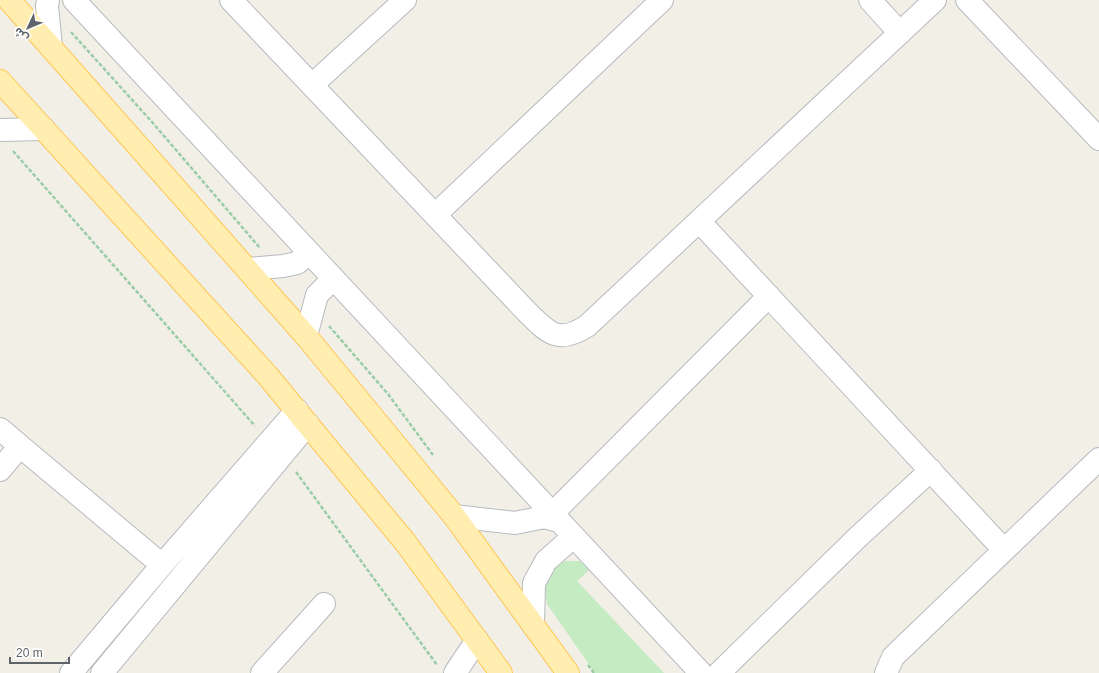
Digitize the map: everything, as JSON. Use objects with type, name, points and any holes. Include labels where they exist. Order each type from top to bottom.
[{"type":"main road","points":[[9,0],[306,336],[454,516],[568,673]]},
{"type":"main road","points":[[0,81],[262,369],[405,542],[501,673]]},
{"type":"street","points":[[48,0],[47,6],[51,47]]},
{"type":"street","points":[[74,0],[701,673]]},
{"type":"street","points":[[231,0],[544,330],[561,336],[575,334],[587,326],[935,0]]},
{"type":"street","points":[[312,85],[405,0]]},
{"type":"street","points":[[435,215],[662,0]]},
{"type":"street","points":[[870,0],[900,33]]},
{"type":"street","points":[[967,0],[1099,139]]},
{"type":"street","points":[[5,139],[44,129]]},
{"type":"street","points":[[699,221],[1004,550]]},
{"type":"street","points":[[248,270],[290,265],[297,263],[309,253]]},
{"type":"street","points":[[306,336],[317,295],[333,278]]},
{"type":"street","points":[[555,518],[768,296]]},
{"type":"street","points":[[106,672],[276,448],[302,417]]},
{"type":"street","points":[[0,429],[162,565]]},
{"type":"street","points":[[0,470],[20,446]]},
{"type":"street","points":[[71,673],[162,565],[276,448]]},
{"type":"street","points":[[886,673],[893,657],[1099,459]]},
{"type":"street","points":[[719,673],[858,537],[930,470]]},
{"type":"street","points":[[454,516],[515,523],[544,517],[555,518]]},
{"type":"street","points":[[533,625],[534,583],[546,561],[573,537]]},
{"type":"street","points":[[262,673],[324,604]]},
{"type":"street","points":[[447,670],[477,640]]},
{"type":"path","points":[[5,139],[301,478],[447,670]]},
{"type":"green space","points":[[565,561],[580,561],[589,570],[577,581],[664,673],[595,673],[547,604],[544,587],[552,571]]}]
